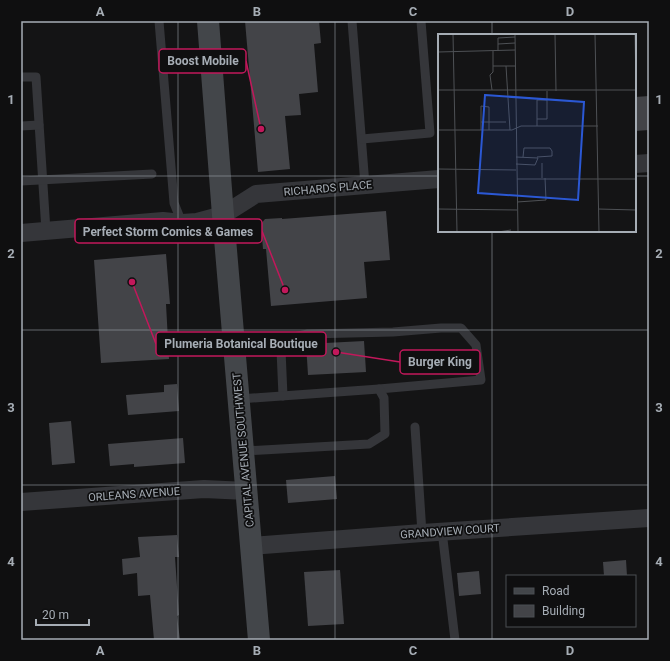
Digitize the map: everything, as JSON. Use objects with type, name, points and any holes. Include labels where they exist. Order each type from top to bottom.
[{"type":"main road","name":"CAPITAL AVENUE SOUTHWEST","points":[[208,21],[259,640]]},
{"type":"street","points":[[636,164],[649,163]]},
{"type":"street","name":"RICHARDS PLACE","points":[[21,233],[164,221],[182,223],[197,222],[223,215],[256,194],[438,179]]},
{"type":"street","name":"ORLEANS AVENUE","points":[[21,502],[204,489],[247,491]]},
{"type":"street","name":"GRANDVIEW COURT","points":[[251,546],[442,531],[649,518]]},
{"type":"lane","points":[[159,21],[174,203],[182,223]]},
{"type":"lane","points":[[352,21],[365,185]]},
{"type":"lane","points":[[362,139],[430,133],[421,21]]},
{"type":"lane","points":[[21,78],[36,77],[46,231]]},
{"type":"lane","points":[[21,126],[39,125]]},
{"type":"lane","points":[[21,181],[152,174]]},
{"type":"lane","points":[[239,399],[283,396],[379,389],[481,380],[476,345],[461,328],[393,332],[308,334],[284,339],[281,350],[283,396]]},
{"type":"lane","points":[[243,451],[369,444],[385,434],[384,398],[379,389]]},
{"type":"lane","points":[[415,427],[422,533]]},
{"type":"lane","points":[[442,531],[455,640]]},
{"type":"building","points":[[245,21],[319,21],[321,43],[314,44],[318,92],[299,94],[301,115],[285,116],[290,169],[258,172]]},
{"type":"building","points":[[649,96],[649,130],[636,131],[636,97]]},
{"type":"building","points":[[386,211],[390,260],[364,262],[367,298],[271,306],[266,249],[263,249],[261,224],[265,219]]},
{"type":"building","points":[[166,254],[170,304],[166,304],[169,359],[101,363],[94,260]]},
{"type":"building","points":[[364,341],[366,372],[308,375],[306,344]]},
{"type":"building","points":[[177,384],[179,411],[128,415],[126,395],[164,392],[164,385]]},
{"type":"building","points":[[71,421],[75,463],[52,465],[49,423]]},
{"type":"building","points":[[183,438],[185,463],[134,467],[134,464],[110,466],[108,444]]},
{"type":"building","points":[[335,476],[337,499],[288,503],[286,480]]},
{"type":"building","points":[[177,535],[179,557],[175,557],[179,615],[177,616],[180,640],[154,640],[150,595],[138,596],[137,573],[123,575],[122,559],[140,557],[138,537]]},
{"type":"building","points":[[626,560],[627,575],[604,575],[603,562]]},
{"type":"building","points":[[340,570],[344,624],[308,626],[304,572]]},
{"type":"building","points":[[479,571],[481,594],[459,596],[457,573]]},
{"type":"place","name":"Boost Mobile","points":[[261,129]]},
{"type":"place","name":"Plumeria Botanical Boutique","points":[[132,282]]},
{"type":"place","name":"Perfect Storm Comics & Games","points":[[285,290]]},
{"type":"place","name":"Burger King","points":[[336,352]]}]
